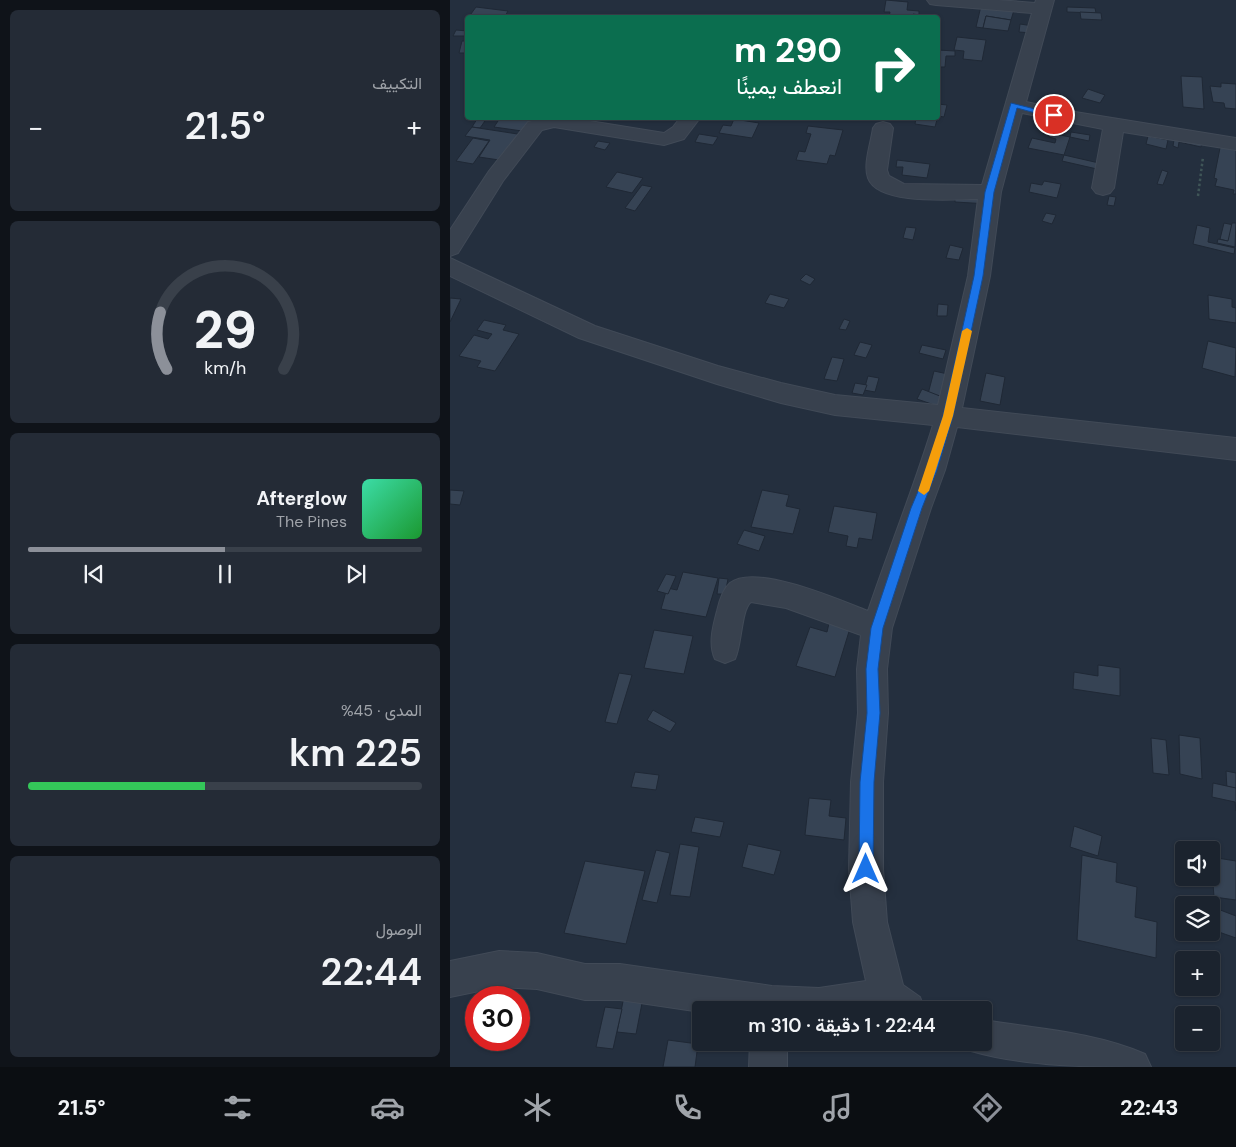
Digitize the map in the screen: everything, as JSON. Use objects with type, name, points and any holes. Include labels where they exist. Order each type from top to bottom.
[{"type":"street","points":[[896,1001],[870,922],[866,869],[867,782],[873,713],[872,669],[877,628],[917,508],[932,470],[948,416],[979,276],[990,192],[1043,4],[936,0]]},
{"type":"street","points":[[1014,105],[1054,115],[1181,132],[1236,144]]},
{"type":"street","points":[[450,248],[496,176],[536,126],[554,121],[664,138],[680,134],[689,120]]},
{"type":"street","points":[[1103,188],[1114,124]]},
{"type":"street","points":[[883,128],[877,170],[880,179],[887,185],[901,191],[990,192]]},
{"type":"street","points":[[450,266],[587,332],[717,375],[781,393],[835,405],[1236,449]]},
{"type":"street","points":[[725,649],[734,600],[740,591],[748,588],[795,597],[877,628]]},
{"type":"street","points":[[450,979],[499,969],[537,971],[584,982],[620,982],[735,1001]]},
{"type":"street","points":[[992,1039],[1074,1052],[1132,1067]]},
{"type":"street","points":[[768,1067],[769,1051]]},
{"type":"path","points":[[1198,196],[1206,137]]},
{"type":"building","points":[[886,0],[908,2],[907,10],[919,11],[919,15],[890,15],[890,12],[884,12]]},
{"type":"building","points":[[981,6],[1014,10],[1011,20],[986,16],[983,28],[976,27]]},
{"type":"building","points":[[476,7],[508,11],[506,15],[470,15]]},
{"type":"building","points":[[1067,7],[1095,8],[1096,13],[1067,12]]},
{"type":"building","points":[[1080,12],[1101,13],[1102,20],[1081,19]]},
{"type":"building","points":[[986,16],[1011,20],[1008,31],[983,28]]},
{"type":"building","points":[[1020,24],[1033,26],[1032,33],[1019,32]]},
{"type":"building","points":[[456,30],[465,31],[465,36],[453,36]]},
{"type":"building","points":[[957,37],[986,40],[982,61],[963,59],[964,51],[954,50]]},
{"type":"building","points":[[462,41],[465,41],[465,53],[459,53]]},
{"type":"building","points":[[940,50],[955,51],[955,56],[946,56],[945,67],[940,67]]},
{"type":"building","points":[[1181,76],[1202,77],[1204,109],[1183,107]]},
{"type":"building","points":[[1221,83],[1236,84],[1236,109],[1225,108],[1224,103],[1213,102],[1210,86],[1221,87]]},
{"type":"building","points":[[1088,89],[1105,95],[1100,103],[1082,98]]},
{"type":"building","points":[[940,104],[947,105],[944,117],[940,116]]},
{"type":"building","points":[[476,120],[485,121],[480,128],[472,127]]},
{"type":"building","points":[[499,120],[538,120],[529,132],[494,127]]},
{"type":"building","points":[[734,120],[759,123],[752,138],[719,133],[723,125],[731,126]]},
{"type":"building","points":[[916,120],[937,120],[935,127],[915,124]]},
{"type":"building","points":[[808,126],[843,130],[835,156],[830,155],[827,164],[796,160],[799,151],[805,152],[811,134],[806,133]]},
{"type":"building","points":[[472,127],[524,135],[506,161],[479,157],[490,140],[465,136]]},
{"type":"building","points":[[1071,132],[1090,135],[1089,141],[1070,137]]},
{"type":"building","points":[[1050,133],[1070,137],[1064,155],[1028,148],[1032,138],[1055,143],[1056,139],[1049,137]]},
{"type":"building","points":[[699,134],[718,137],[713,145],[695,142]]},
{"type":"building","points":[[1175,134],[1202,140],[1201,147],[1179,142],[1178,148],[1173,146]]},
{"type":"building","points":[[1148,136],[1168,140],[1166,149],[1146,144]]},
{"type":"building","points":[[473,138],[489,141],[473,164],[456,161]]},
{"type":"building","points":[[598,141],[610,143],[605,150],[594,147]]},
{"type":"building","points":[[1221,143],[1236,146],[1236,194],[1233,194],[1234,190],[1215,186],[1217,179],[1214,178]]},
{"type":"building","points":[[1064,155],[1099,163],[1097,169],[1062,161]]},
{"type":"building","points":[[897,160],[930,164],[927,178],[902,175],[903,167],[896,167]]},
{"type":"building","points":[[1162,170],[1168,172],[1163,185],[1157,184]]},
{"type":"building","points":[[617,172],[643,178],[632,193],[606,187]]},
{"type":"building","points":[[1044,181],[1061,184],[1057,198],[1029,192],[1031,183],[1042,185]]},
{"type":"building","points":[[642,185],[652,187],[635,211],[625,208]]},
{"type":"building","points":[[955,192],[988,193],[989,204],[955,202]]},
{"type":"building","points":[[1109,196],[1116,197],[1114,206],[1107,205]]},
{"type":"building","points":[[1046,213],[1056,215],[1052,224],[1042,221]]},
{"type":"building","points":[[1224,223],[1234,225],[1230,242],[1220,239]]},
{"type":"building","points":[[1232,223],[1236,223],[1235,247],[1217,243],[1218,239],[1228,241]]},
{"type":"building","points":[[1197,225],[1210,228],[1208,242],[1235,248],[1234,254],[1193,244]]},
{"type":"building","points":[[906,227],[916,228],[913,240],[903,238]]},
{"type":"building","points":[[950,245],[963,248],[959,260],[946,258]]},
{"type":"building","points":[[806,274],[815,279],[810,285],[800,280]]},
{"type":"building","points":[[770,294],[789,299],[784,308],[765,303]]},
{"type":"building","points":[[1208,295],[1232,299],[1232,307],[1236,308],[1236,323],[1209,319]]},
{"type":"building","points":[[450,298],[461,299],[450,322]]},
{"type":"building","points":[[938,304],[948,305],[947,316],[937,316]]},
{"type":"building","points":[[844,319],[850,321],[846,330],[839,329]]},
{"type":"building","points":[[484,320],[506,325],[503,330],[519,334],[495,371],[477,367],[481,361],[459,356],[474,335],[488,339],[492,334],[477,330]]},
{"type":"building","points":[[1208,341],[1236,348],[1235,377],[1202,368]]},
{"type":"building","points":[[860,342],[872,345],[866,358],[854,355]]},
{"type":"building","points":[[922,345],[946,350],[943,359],[919,353]]},
{"type":"building","points":[[832,357],[844,359],[837,381],[824,379]]},
{"type":"building","points":[[934,371],[957,376],[951,398],[928,394]]},
{"type":"building","points":[[986,373],[1005,377],[1000,405],[980,401]]},
{"type":"building","points":[[868,376],[879,378],[875,392],[864,390]]},
{"type":"building","points":[[855,383],[867,385],[863,395],[852,393]]},
{"type":"building","points":[[922,389],[945,398],[940,407],[917,399]]},
{"type":"building","points":[[450,490],[464,491],[460,505],[450,504]]},
{"type":"building","points":[[762,490],[789,495],[786,506],[800,509],[793,534],[751,527]]},
{"type":"building","points":[[834,506],[877,513],[872,540],[859,538],[857,548],[846,546],[848,536],[828,532]]},
{"type":"building","points":[[744,530],[765,536],[759,551],[737,544]]},
{"type":"building","points":[[683,572],[718,578],[706,617],[661,609],[667,588],[677,590]]},
{"type":"building","points":[[666,574],[676,576],[668,594],[657,591]]},
{"type":"building","points":[[719,578],[728,579],[725,594],[717,594]]},
{"type":"building","points":[[830,619],[851,625],[835,677],[796,666],[810,627],[827,632]]},
{"type":"building","points":[[654,630],[693,636],[684,674],[644,668]]},
{"type":"building","points":[[1098,665],[1120,668],[1120,696],[1073,689],[1074,672],[1098,676]]},
{"type":"building","points":[[619,673],[632,675],[617,724],[605,722]]},
{"type":"building","points":[[653,710],[676,723],[670,732],[647,720]]},
{"type":"building","points":[[1179,735],[1200,738],[1202,779],[1180,774]]},
{"type":"building","points":[[1151,738],[1166,740],[1169,775],[1153,773]]},
{"type":"building","points":[[1226,771],[1236,773],[1236,791],[1227,789]]},
{"type":"building","points":[[635,772],[659,775],[656,790],[631,787]]},
{"type":"building","points":[[1213,783],[1236,788],[1236,811],[1235,802],[1212,797]]},
{"type":"building","points":[[809,798],[831,800],[829,816],[846,818],[844,840],[805,835]]},
{"type":"building","points":[[695,817],[724,822],[720,837],[691,832]]},
{"type":"building","points":[[1074,826],[1102,836],[1098,856],[1070,847]]},
{"type":"building","points":[[680,844],[699,847],[690,897],[670,895]]},
{"type":"building","points":[[748,844],[781,851],[774,875],[742,867]]},
{"type":"building","points":[[656,850],[670,853],[657,903],[642,900]]},
{"type":"building","points":[[1082,855],[1117,863],[1116,882],[1137,887],[1135,917],[1157,922],[1156,958],[1077,940]]},
{"type":"building","points":[[1220,858],[1236,861],[1236,900],[1214,896],[1213,886],[1220,886]]},
{"type":"building","points":[[585,861],[645,871],[626,944],[564,933]]},
{"type":"building","points":[[1220,910],[1236,916],[1236,938],[1220,932]]},
{"type":"building","points":[[625,991],[644,993],[636,1034],[617,1032]]},
{"type":"building","points":[[605,1007],[622,1009],[613,1049],[596,1047]]},
{"type":"building","points":[[668,1040],[692,1043],[692,1051],[697,1051],[695,1067],[663,1067]]},
{"type":"slow traffic","points":[[924,491],[948,416],[967,331]]},
{"type":"route","points":[[866,869],[867,782],[873,713],[872,669],[877,628],[917,508],[932,470],[948,416],[979,276],[990,192],[997,160],[1014,105],[1054,115]]}]
